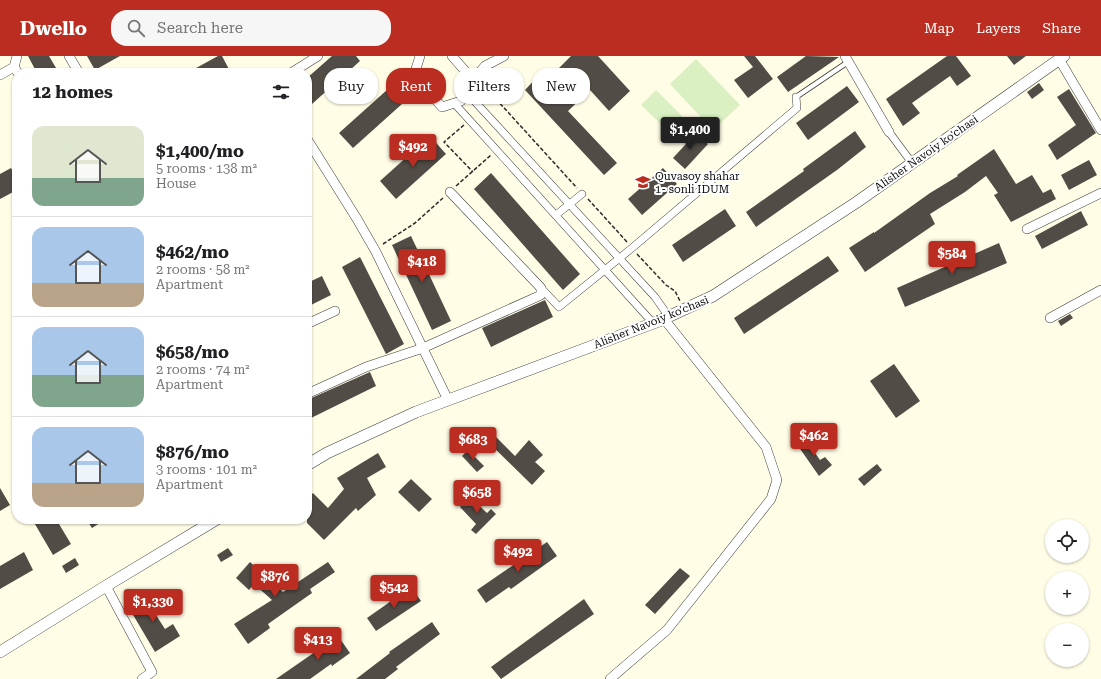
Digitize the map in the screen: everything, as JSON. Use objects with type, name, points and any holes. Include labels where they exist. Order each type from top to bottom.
[{"type":"street","points":[[16,68],[17,56]]},
{"type":"street","points":[[69,56],[76,68]]},
{"type":"street","points":[[299,68],[318,56]]},
{"type":"street","points":[[420,56],[414,75],[442,107],[454,103]]},
{"type":"street","points":[[452,56],[462,68]]},
{"type":"street","points":[[483,68],[504,56]]},
{"type":"street","points":[[1062,58],[1101,130]]},
{"type":"street","name":"Alisher Navoiy ko'chasi","points":[[312,462],[327,453],[416,412],[666,318],[713,296],[857,202],[1062,58]]},
{"type":"street","points":[[847,59],[889,132],[912,163]]},
{"type":"street","points":[[0,75],[12,71]]},
{"type":"street","points":[[450,192],[559,307],[620,259],[797,108],[796,98]]},
{"type":"street","points":[[455,104],[653,323]]},
{"type":"street","points":[[477,104],[655,297],[666,318],[766,447],[777,480],[770,500],[667,630],[610,679]]},
{"type":"street","points":[[312,147],[376,252],[448,400]]},
{"type":"street","points":[[1027,229],[1101,193]]},
{"type":"street","points":[[556,215],[582,194]]},
{"type":"street","points":[[312,392],[366,367],[423,348],[535,299],[541,295],[541,288]]},
{"type":"street","points":[[1050,318],[1101,290]]},
{"type":"street","points":[[312,322],[335,311]]},
{"type":"street","points":[[0,652],[209,524]]},
{"type":"street","points":[[106,586],[152,672],[142,679]]},
{"type":"lane","points":[[796,98],[847,59]]},
{"type":"path","points":[[501,104],[666,285],[675,291],[684,310]]},
{"type":"green space","points":[[696,59],[740,105],[713,130],[670,84]]},
{"type":"green space","points":[[656,90],[682,116],[668,131],[641,105]]},
{"type":"building","points":[[28,56],[49,56],[56,68],[34,68]]},
{"type":"building","points":[[87,56],[120,56],[99,68],[94,68]]},
{"type":"building","points":[[218,56],[222,56],[228,68],[196,68]]},
{"type":"building","points":[[332,56],[356,56],[360,61],[352,68],[324,68],[324,93],[312,104],[312,74]]},
{"type":"building","points":[[571,56],[598,56],[630,91],[609,111],[590,90],[590,68],[559,68]]},
{"type":"building","points":[[744,56],[755,56],[773,79],[748,98],[734,80],[753,67]]},
{"type":"building","points":[[806,56],[839,57],[788,92],[777,77]]},
{"type":"building","points":[[947,56],[956,56],[971,76],[957,86],[950,76],[912,103],[920,113],[903,126],[886,99]]},
{"type":"building","points":[[1007,56],[1026,56],[1014,65]]},
{"type":"building","points":[[532,82],[532,98],[525,90]]},
{"type":"building","points":[[1039,83],[1044,90],[1032,99],[1027,92]]},
{"type":"building","points":[[847,86],[859,102],[808,140],[796,123]]},
{"type":"building","points":[[1069,89],[1096,133],[1057,160],[1048,145],[1076,125],[1057,97]]},
{"type":"building","points":[[386,91],[386,104],[402,104],[353,148],[339,133],[371,104],[378,104],[378,98]]},
{"type":"building","points":[[538,104],[575,104],[568,111],[617,163],[604,175]]},
{"type":"building","points":[[855,131],[866,147],[837,170],[756,227],[746,212],[804,171],[803,169]]},
{"type":"building","points":[[696,133],[708,144],[685,169],[673,158]]},
{"type":"building","points":[[430,136],[446,154],[396,199],[380,181]]},
{"type":"building","points":[[994,149],[1016,184],[1032,175],[1043,193],[1051,189],[1056,199],[1011,222],[994,195],[998,193],[986,176],[965,192],[930,214],[935,224],[865,272],[849,248],[874,233],[930,193],[958,176],[957,175]]},
{"type":"building","points":[[1089,160],[1097,175],[1069,190],[1061,175]]},
{"type":"building","points":[[11,168],[12,170],[12,193],[0,199],[0,174]]},
{"type":"building","points":[[663,168],[677,184],[642,215],[628,199]]},
{"type":"building","points":[[491,173],[580,274],[563,290],[474,189]]},
{"type":"building","points":[[725,209],[736,226],[683,262],[672,245]]},
{"type":"building","points":[[1081,211],[1088,225],[1042,249],[1035,236]]},
{"type":"building","points":[[411,236],[451,321],[432,330],[392,245]]},
{"type":"building","points":[[999,243],[1007,263],[905,307],[897,288]]},
{"type":"building","points":[[828,256],[839,271],[744,334],[734,318]]},
{"type":"building","points":[[360,257],[404,344],[386,354],[342,267]]},
{"type":"building","points":[[322,276],[331,295],[312,304],[312,281]]},
{"type":"building","points":[[545,300],[553,317],[491,347],[482,328]]},
{"type":"building","points":[[1070,314],[1073,318],[1061,326],[1058,321]]},
{"type":"building","points":[[894,364],[920,401],[896,418],[870,381]]},
{"type":"building","points":[[370,372],[376,386],[312,418],[312,398]]},
{"type":"building","points":[[493,434],[515,456],[529,440],[543,455],[535,462],[545,471],[532,485],[487,441]]},
{"type":"building","points":[[804,437],[820,460],[825,457],[832,465],[819,476],[796,443]]},
{"type":"building","points":[[468,450],[484,466],[477,472],[462,456]]},
{"type":"building","points":[[378,453],[386,467],[367,478],[376,495],[358,511],[356,508],[324,540],[308,524],[312,524],[312,494],[313,493],[328,508],[344,489],[337,478]]},
{"type":"building","points":[[877,464],[882,470],[864,486],[858,479]]},
{"type":"building","points":[[411,479],[432,499],[419,512],[398,492]]},
{"type":"building","points":[[0,488],[10,505],[0,511]]},
{"type":"building","points":[[469,496],[487,513],[491,509],[496,514],[476,534],[471,530],[476,524],[460,507]]},
{"type":"building","points":[[35,524],[59,524],[71,544],[53,555]]},
{"type":"building","points":[[89,524],[98,524],[92,528]]},
{"type":"building","points":[[547,542],[557,556],[511,589],[509,587],[486,603],[477,590]]},
{"type":"building","points":[[228,548],[233,555],[221,562],[217,555]]},
{"type":"building","points":[[24,552],[33,570],[0,589],[0,566]]},
{"type":"building","points":[[75,558],[79,565],[66,573],[62,566]]},
{"type":"building","points":[[250,562],[283,592],[328,562],[335,572],[310,589],[312,593],[268,624],[270,628],[248,644],[234,624],[272,600],[254,584],[249,590],[236,578]]},
{"type":"building","points":[[680,568],[690,576],[655,614],[645,605]]},
{"type":"building","points":[[411,587],[421,601],[376,631],[367,618]]},
{"type":"building","points":[[153,593],[164,610],[156,615],[165,629],[173,624],[180,636],[155,652],[129,608]]},
{"type":"building","points":[[584,599],[594,614],[501,679],[491,667]]},
{"type":"building","points":[[432,622],[440,634],[396,667],[398,669],[385,679],[356,679],[390,653],[389,652]]},
{"type":"building","points":[[338,636],[350,653],[332,666],[331,664],[310,679],[276,679]]},
{"type":"place","name":"Quvasoy shahar 1- sonli IDUM","points":[[643,182]]}]
